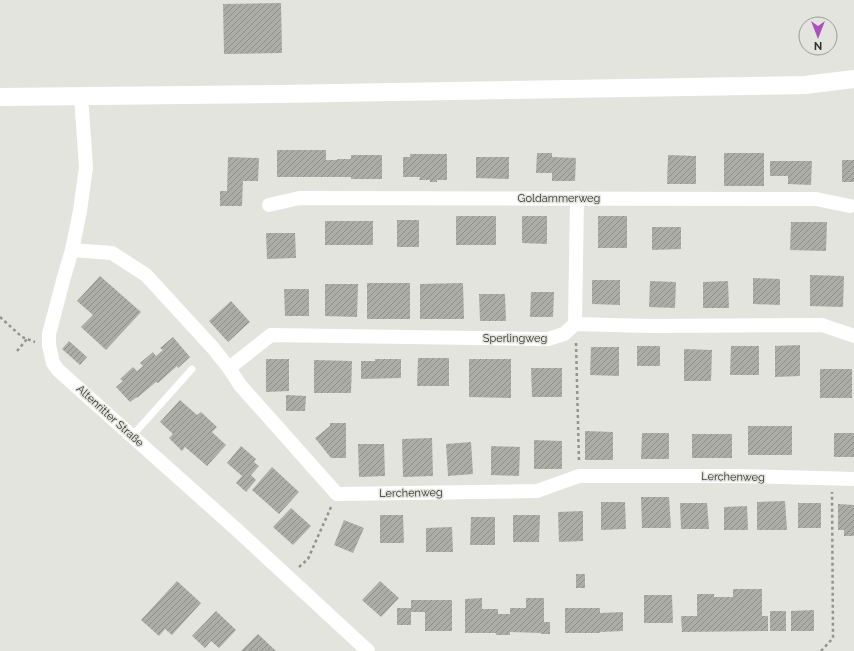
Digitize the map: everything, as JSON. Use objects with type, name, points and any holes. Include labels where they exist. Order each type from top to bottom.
[{"type":"street","points":[[0,97],[294,94],[805,85],[854,79]]},
{"type":"street","points":[[805,85],[854,92]]},
{"type":"street","name":"Altenritter Straße","points":[[82,96],[86,167],[80,211],[72,250],[49,334],[53,363],[58,370],[236,529],[368,651]]},
{"type":"street","name":"Goldammerweg","points":[[269,205],[300,198],[577,198],[816,199],[850,206]]},
{"type":"street","points":[[577,198],[575,324],[650,326],[822,325],[854,336]]},
{"type":"street","points":[[72,250],[112,253],[146,275],[213,348],[240,385],[337,494]]},
{"type":"street","name":"Sperlingweg","points":[[229,368],[271,335],[548,339],[564,334],[575,324]]},
{"type":"street","name":"Lerchenweg","points":[[337,494],[537,491],[580,476],[740,476],[854,479]]},
{"type":"lane","points":[[132,436],[192,370]]},
{"type":"path","points":[[0,317],[22,337],[50,345]]},
{"type":"path","points":[[575,324],[580,476]]},
{"type":"path","points":[[17,352],[27,339]]},
{"type":"path","points":[[821,651],[833,638],[832,479]]},
{"type":"path","points":[[288,578],[308,559],[337,494]]},
{"type":"building","points":[[281,3],[282,53],[224,54],[223,4]]},
{"type":"building","points":[[277,150],[326,150],[326,160],[351,159],[351,155],[382,155],[382,179],[351,179],[351,177],[277,177]]},
{"type":"building","points":[[537,153],[552,153],[552,157],[576,158],[575,181],[552,181],[552,173],[536,173]]},
{"type":"building","points":[[724,153],[764,153],[764,186],[724,186]]},
{"type":"building","points":[[410,154],[447,154],[447,180],[430,182],[430,180],[419,180],[420,177],[403,177],[403,157],[410,157]]},
{"type":"building","points":[[668,155],[696,156],[696,184],[667,184]]},
{"type":"building","points":[[228,157],[259,158],[258,181],[243,181],[242,206],[220,206],[220,191],[227,191]]},
{"type":"building","points":[[476,157],[509,157],[509,179],[476,178]]},
{"type":"building","points":[[842,160],[854,160],[854,182],[842,182]]},
{"type":"building","points":[[770,161],[812,161],[811,185],[788,184],[788,176],[770,176]]},
{"type":"building","points":[[456,216],[496,216],[496,245],[456,245]]},
{"type":"building","points":[[522,216],[547,216],[547,244],[522,243]]},
{"type":"building","points":[[598,216],[627,216],[627,248],[598,248]]},
{"type":"building","points":[[397,220],[419,220],[419,247],[397,247]]},
{"type":"building","points":[[325,221],[373,221],[373,245],[325,245]]},
{"type":"building","points":[[791,222],[827,222],[826,251],[790,250]]},
{"type":"building","points":[[652,227],[681,227],[681,249],[652,250]]},
{"type":"building","points":[[266,233],[295,233],[296,258],[267,259]]},
{"type":"building","points":[[810,275],[844,276],[843,307],[810,306]]},
{"type":"building","points":[[100,276],[141,312],[106,350],[81,327],[93,315],[77,301]]},
{"type":"building","points":[[753,278],[780,279],[780,305],[753,304]]},
{"type":"building","points":[[592,280],[620,280],[620,305],[592,304]]},
{"type":"building","points":[[650,281],[676,282],[675,308],[649,307]]},
{"type":"building","points":[[728,281],[729,308],[703,308],[703,282]]},
{"type":"building","points":[[367,283],[410,283],[410,319],[367,319]]},
{"type":"building","points":[[463,283],[464,319],[420,319],[420,284]]},
{"type":"building","points":[[325,284],[358,284],[357,317],[325,316]]},
{"type":"building","points":[[284,289],[309,289],[309,316],[285,316]]},
{"type":"building","points":[[531,292],[554,292],[553,317],[530,317]]},
{"type":"building","points":[[479,294],[505,294],[506,321],[480,321]]},
{"type":"building","points":[[231,301],[250,322],[228,342],[209,321]]},
{"type":"building","points":[[173,337],[190,357],[178,368],[177,366],[158,383],[156,382],[130,402],[116,387],[123,381],[120,379],[133,367],[137,371],[143,366],[140,363],[153,352],[156,356],[163,350],[160,348]]},
{"type":"building","points":[[69,341],[87,357],[80,365],[62,349]]},
{"type":"building","points":[[800,345],[800,376],[775,377],[775,346]]},
{"type":"building","points":[[637,346],[660,346],[660,366],[637,366]]},
{"type":"building","points":[[731,346],[759,346],[759,375],[730,375]]},
{"type":"building","points":[[591,347],[619,347],[619,376],[590,375]]},
{"type":"building","points":[[684,349],[712,350],[711,381],[684,381]]},
{"type":"building","points":[[418,358],[449,358],[449,386],[417,386]]},
{"type":"building","points":[[266,359],[289,359],[289,391],[266,392]]},
{"type":"building","points":[[375,359],[401,359],[401,378],[361,379],[361,361],[375,361]]},
{"type":"building","points":[[469,359],[511,359],[511,398],[469,397]]},
{"type":"building","points":[[314,360],[352,361],[351,393],[314,393]]},
{"type":"building","points":[[531,368],[562,368],[562,397],[532,397]]},
{"type":"building","points":[[820,369],[852,369],[852,398],[820,398]]},
{"type":"building","points":[[286,395],[306,396],[305,411],[286,411]]},
{"type":"building","points":[[180,400],[197,415],[201,412],[217,427],[212,432],[226,445],[207,466],[185,447],[182,451],[169,438],[173,434],[160,422]]},
{"type":"building","points":[[330,423],[346,423],[346,458],[331,458],[315,438],[330,426]]},
{"type":"building","points":[[748,426],[792,426],[792,455],[748,455]]},
{"type":"building","points":[[585,431],[613,432],[613,460],[585,460]]},
{"type":"building","points":[[642,433],[669,433],[669,459],[641,459]]},
{"type":"building","points":[[834,433],[854,433],[854,457],[834,457]]},
{"type":"building","points":[[692,434],[732,434],[732,458],[692,458]]},
{"type":"building","points":[[432,438],[433,476],[403,477],[402,439]]},
{"type":"building","points":[[534,440],[562,441],[562,469],[534,469]]},
{"type":"building","points":[[471,442],[473,474],[448,476],[446,444]]},
{"type":"building","points":[[358,444],[384,444],[385,476],[359,477]]},
{"type":"building","points":[[241,446],[256,459],[254,462],[259,466],[251,475],[256,480],[246,492],[236,483],[242,476],[227,463]]},
{"type":"building","points":[[491,446],[520,447],[519,476],[491,475]]},
{"type":"building","points":[[272,467],[299,492],[279,514],[252,490]]},
{"type":"building","points":[[641,497],[669,497],[671,528],[642,528]]},
{"type":"building","points":[[785,501],[787,530],[757,530],[757,502]]},
{"type":"building","points":[[601,502],[625,502],[626,529],[601,530]]},
{"type":"building","points":[[680,503],[707,503],[709,529],[681,529]]},
{"type":"building","points":[[798,503],[821,503],[821,528],[798,528]]},
{"type":"building","points":[[838,504],[854,505],[854,536],[844,536],[844,530],[838,530]]},
{"type":"building","points":[[747,506],[748,530],[724,530],[724,507]]},
{"type":"building","points":[[291,508],[311,526],[293,545],[273,527]]},
{"type":"building","points":[[583,511],[583,541],[559,542],[558,512]]},
{"type":"building","points":[[380,515],[403,515],[404,543],[380,543]]},
{"type":"building","points":[[513,515],[540,515],[539,542],[513,542]]},
{"type":"building","points":[[471,517],[495,517],[495,545],[470,545]]},
{"type":"building","points":[[344,520],[364,528],[353,553],[334,545]]},
{"type":"building","points":[[452,527],[453,552],[426,552],[426,528]]},
{"type":"building","points":[[576,574],[585,574],[585,588],[576,588]]},
{"type":"building","points":[[177,581],[201,603],[172,635],[165,629],[159,636],[141,620]]},
{"type":"building","points":[[380,581],[399,598],[381,617],[362,600]]},
{"type":"building","points":[[733,589],[762,589],[762,616],[768,616],[768,631],[682,632],[681,616],[697,616],[697,594],[714,594],[714,597],[733,597]]},
{"type":"building","points":[[644,595],[672,595],[673,623],[644,623]]},
{"type":"building","points":[[482,598],[482,609],[498,609],[498,614],[510,614],[510,608],[526,608],[526,598],[544,598],[544,622],[550,622],[550,634],[510,632],[510,635],[496,635],[496,633],[465,633],[465,599]]},
{"type":"building","points":[[411,600],[452,600],[452,631],[425,631],[425,612],[411,612],[411,625],[397,625],[397,608],[411,608]]},
{"type":"building","points":[[565,608],[600,608],[600,613],[623,612],[623,631],[600,633],[565,633]]},
{"type":"building","points":[[814,610],[814,631],[791,631],[791,611]]},
{"type":"building","points":[[216,611],[236,630],[219,648],[211,641],[205,648],[192,636]]},
{"type":"building","points":[[770,611],[786,611],[786,631],[770,631]]},
{"type":"building","points":[[258,634],[276,651],[241,651]]}]
